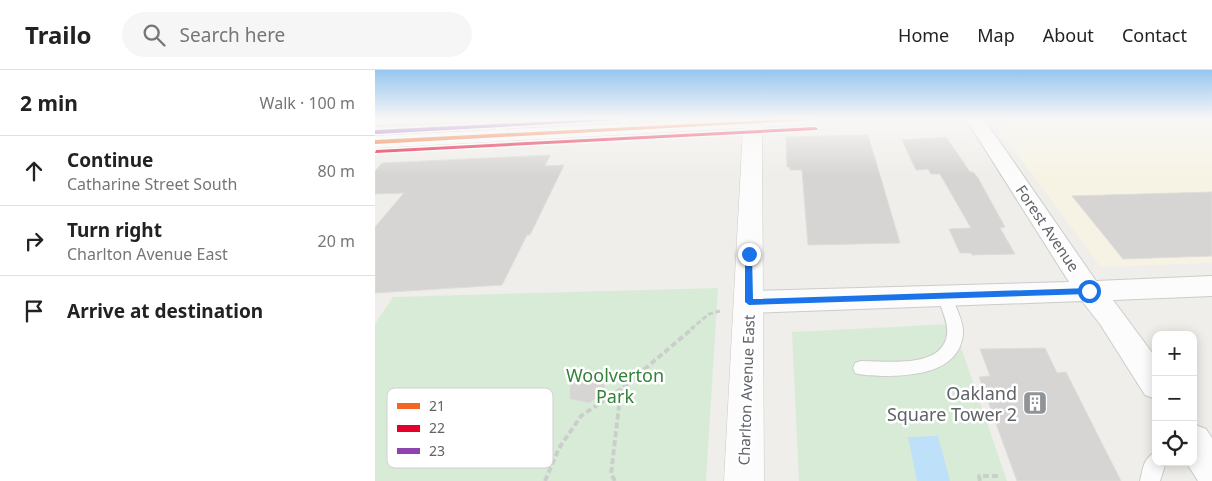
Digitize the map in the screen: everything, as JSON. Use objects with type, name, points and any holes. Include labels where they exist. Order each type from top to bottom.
[{"type":"main road","points":[[375,142],[407,138]]},
{"type":"main road","name":"Charlton Avenue East","points":[[744,481],[752,138]]},
{"type":"street","name":"Forest Avenue","points":[[988,138],[1089,291],[1110,316],[1152,379]]},
{"type":"street","points":[[749,302],[945,297],[1212,286]]},
{"type":"street","points":[[1197,447],[1212,469]]},
{"type":"lane","points":[[861,368],[917,367],[934,364],[945,355],[950,350],[955,334],[945,297]]},
{"type":"lane","points":[[1150,481],[1153,466]]},
{"type":"path","points":[[553,462],[559,448],[581,416],[621,389],[709,314],[749,302]]},
{"type":"path","points":[[615,481],[611,474],[621,389]]},
{"type":"path","points":[[545,481],[551,468]]},
{"type":"path","points":[[980,481],[979,476],[1000,476]]},
{"type":"shaded area","points":[[1005,138],[1212,138],[1212,263],[1101,267]]},
{"type":"green space","name":"Woolverton Park","points":[[718,288],[706,481],[375,481],[375,324],[393,297]]},
{"type":"green space","points":[[953,324],[1007,481],[799,481],[792,332]]},
{"type":"water","points":[[938,436],[950,481],[917,481],[908,437]]},
{"type":"building","points":[[786,138],[869,138],[900,243],[808,245],[802,170],[790,170],[790,167],[787,167]]},
{"type":"building","points":[[947,138],[970,172],[973,172],[978,178],[1005,227],[1000,228],[1015,254],[972,255],[971,253],[960,253],[949,229],[971,228],[940,174],[931,174],[928,169],[916,170],[902,140]]},
{"type":"building","points":[[550,155],[545,166],[564,165],[530,235],[527,235],[502,285],[375,293],[375,227],[404,193],[375,194],[375,171],[382,163]]},
{"type":"building","points":[[1212,192],[1212,256],[1123,259],[1072,196]]},
{"type":"building","name":"Oakland Square Tower 2","points":[[1045,348],[1057,373],[1066,372],[1121,481],[1017,481],[979,377],[990,376],[980,349]]},
{"type":"building","points":[[587,371],[603,374],[605,390],[590,403],[570,399],[570,384]]},
{"type":"transit line","name":"21","points":[[375,142],[448,138]]},
{"type":"transit line","name":"22","points":[[376,152],[640,138]]},
{"type":"place","name":"Oakland Square Tower 2","points":[[1035,403]]},
{"type":"route","points":[[749,254],[749,302],[792,299],[945,297],[1089,291]]}]
